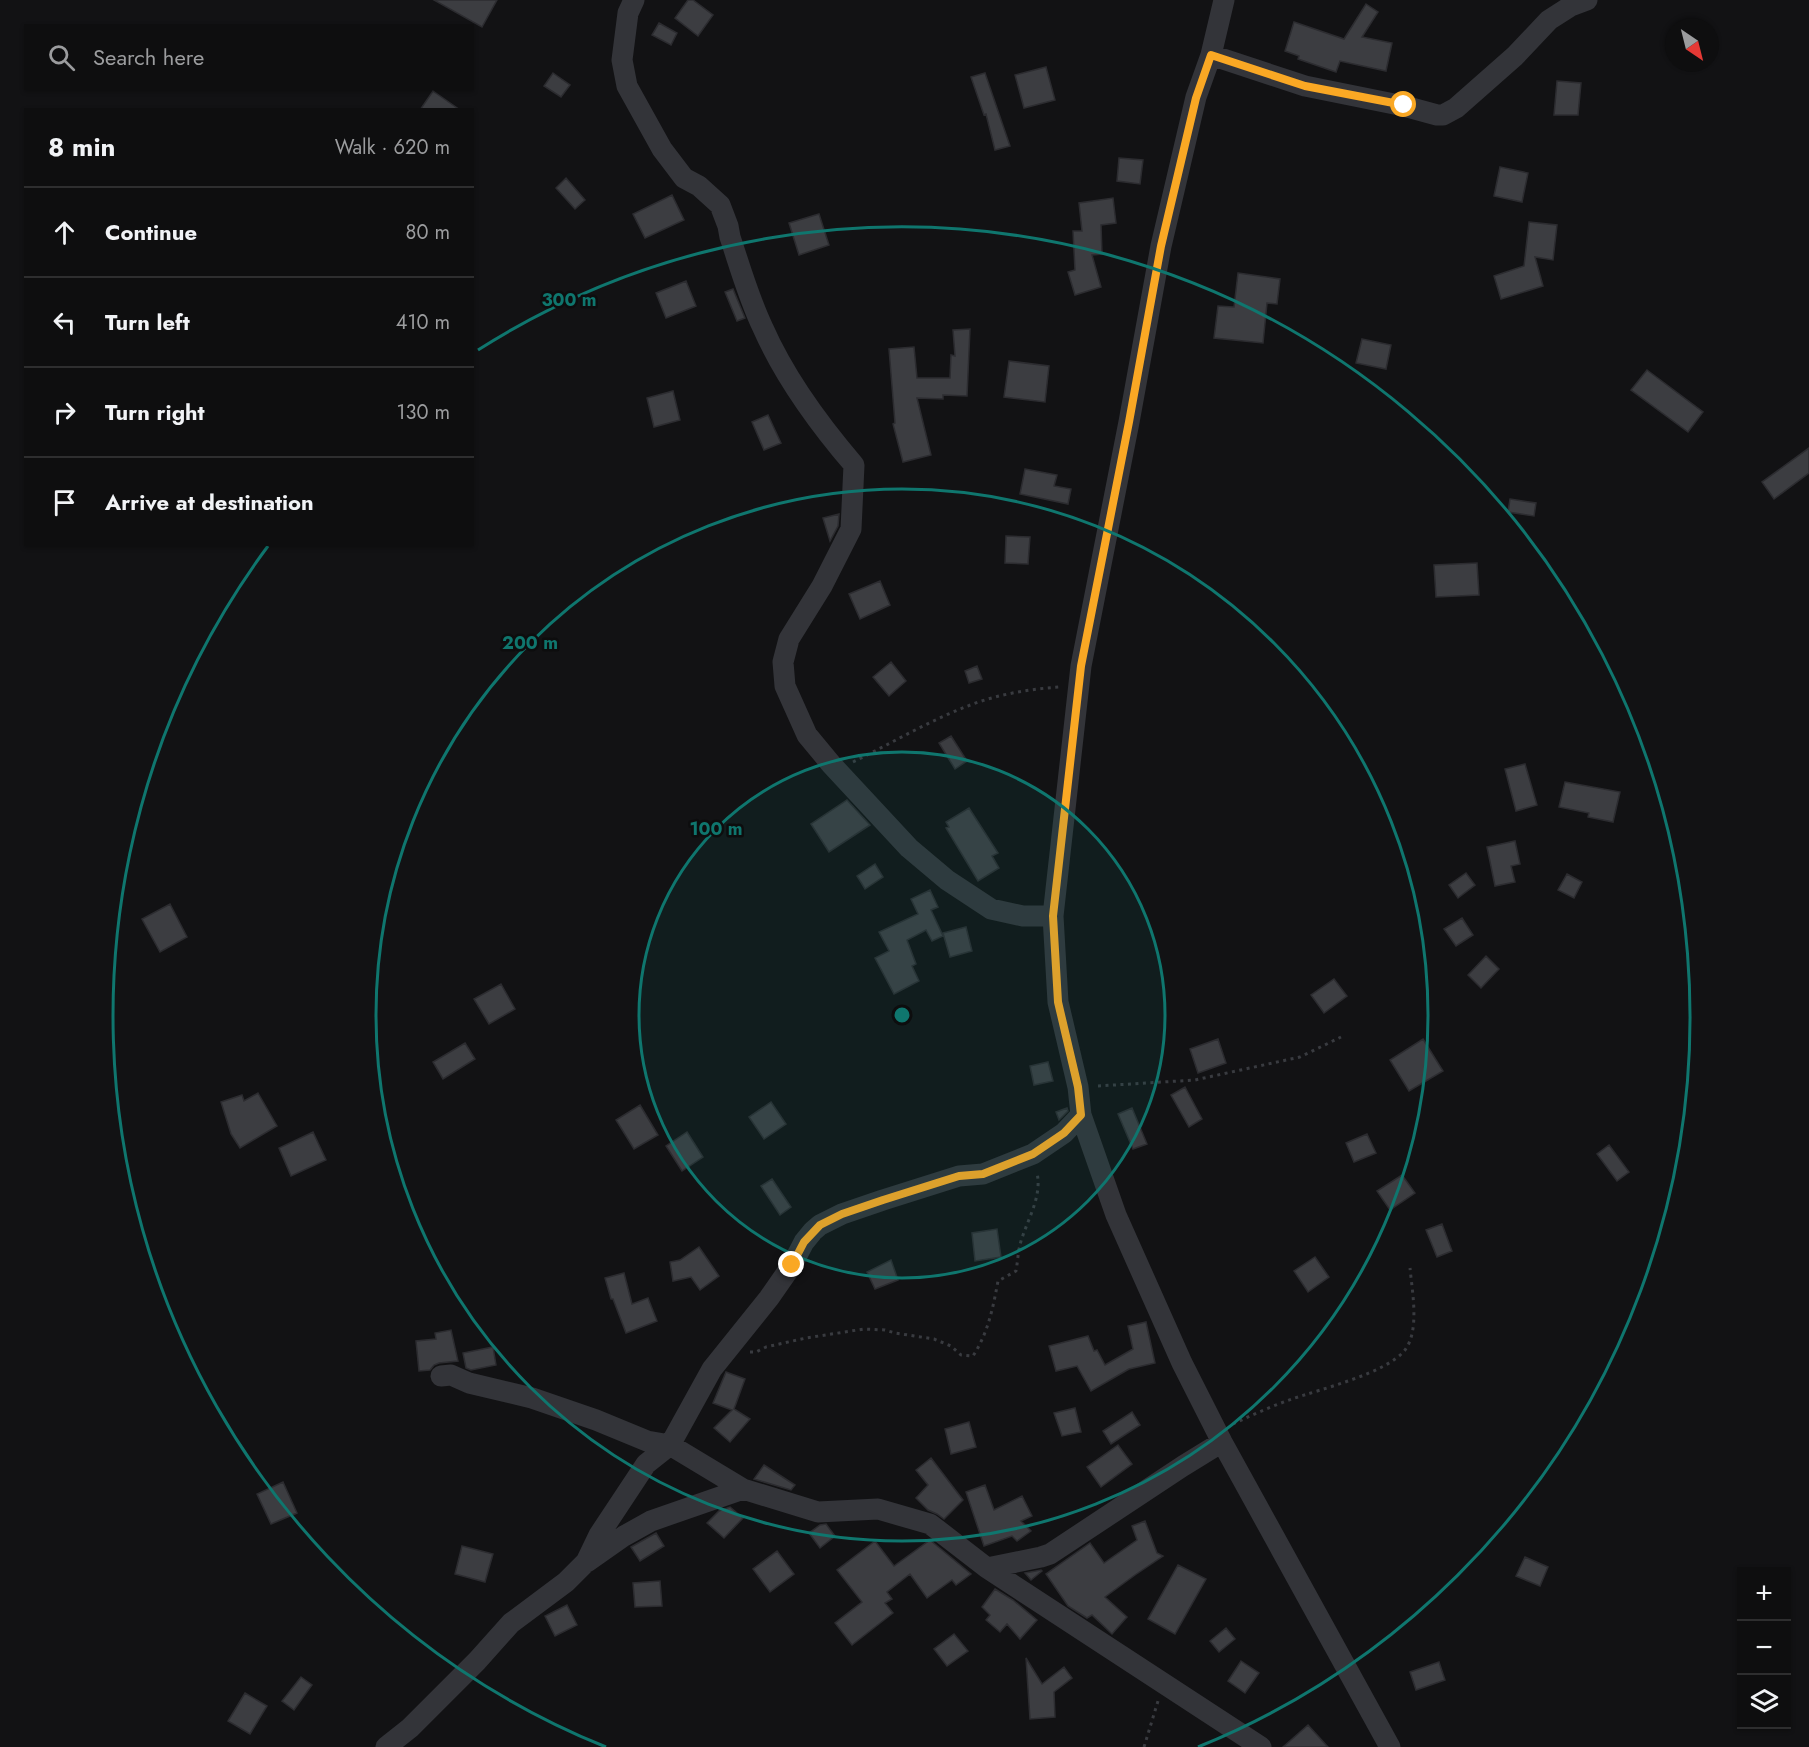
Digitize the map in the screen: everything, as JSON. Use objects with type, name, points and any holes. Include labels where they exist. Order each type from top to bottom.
[{"type":"street","points":[[634,0],[628,14],[622,60],[627,86],[662,149],[684,178],[699,186],[720,204],[763,329],[792,382],[822,427],[854,465],[851,529],[822,586],[789,639],[783,662],[784,686],[807,735],[909,848],[956,886],[991,909],[1023,916],[1053,916]]},
{"type":"street","points":[[1224,0],[1211,55],[1196,98],[1161,246],[1081,666],[1053,916],[1058,1002],[1078,1087],[1081,1115],[1116,1215],[1182,1363],[1390,1747]]},
{"type":"street","points":[[1211,55],[1305,86],[1404,105],[1437,116],[1456,108],[1549,20],[1571,6],[1587,0]]},
{"type":"street","points":[[586,1562],[599,1535],[646,1464],[670,1445],[712,1369],[769,1298],[792,1265],[804,1242],[820,1225],[842,1214],[883,1200],[959,1176],[983,1174],[1033,1154],[1064,1133],[1081,1115]]},
{"type":"street","points":[[441,1376],[451,1375],[469,1383],[532,1398],[596,1420],[647,1441],[670,1445],[743,1489],[818,1512],[878,1509],[930,1524],[987,1568],[1165,1682],[1261,1747]]},
{"type":"street","points":[[987,1568],[1050,1554],[1183,1466],[1220,1436]]},
{"type":"street","points":[[386,1747],[410,1728],[477,1661],[511,1623],[566,1582],[586,1562],[651,1521],[743,1489]]},
{"type":"path","points":[[837,770],[934,721],[974,704],[1028,690],[1078,685]]},
{"type":"path","points":[[1078,1087],[1195,1080],[1300,1058],[1341,1037]]},
{"type":"path","points":[[725,1352],[756,1352],[766,1347],[806,1338],[864,1329],[885,1330],[934,1340],[951,1346],[961,1355],[973,1356],[982,1342],[992,1314],[998,1281],[1016,1271],[1019,1249],[1039,1183],[1033,1154]]},
{"type":"path","points":[[1220,1436],[1290,1400],[1333,1387],[1388,1365],[1406,1349],[1412,1333],[1414,1310],[1410,1268]]},
{"type":"path","points":[[1144,1747],[1165,1682]]},
{"type":"building","points":[[434,0],[497,0],[482,27]]},
{"type":"building","points":[[688,0],[693,0],[713,15],[698,36],[675,18]]},
{"type":"building","points":[[1366,4],[1378,12],[1362,37],[1392,43],[1386,71],[1340,61],[1336,72],[1298,59],[1299,56],[1285,51],[1294,22],[1344,39]]},
{"type":"building","points":[[659,23],[677,33],[671,45],[652,35]]},
{"type":"building","points":[[1046,67],[1055,100],[1024,108],[1015,75]]},
{"type":"building","points":[[553,73],[570,85],[561,97],[544,86]]},
{"type":"building","points":[[985,73],[1010,146],[995,150],[986,114],[984,115],[971,77]]},
{"type":"building","points":[[1557,81],[1581,83],[1578,115],[1554,115]]},
{"type":"building","points":[[433,91],[457,108],[421,108]]},
{"type":"building","points":[[1119,158],[1143,160],[1140,184],[1117,181]]},
{"type":"building","points":[[1500,167],[1528,173],[1522,202],[1494,196]]},
{"type":"building","points":[[566,178],[585,200],[575,209],[556,188]]},
{"type":"building","points":[[672,195],[684,220],[645,238],[633,214]]},
{"type":"building","points":[[1113,198],[1116,223],[1101,225],[1102,254],[1092,255],[1101,287],[1075,295],[1068,272],[1075,270],[1073,231],[1082,231],[1079,203]]},
{"type":"building","points":[[819,214],[829,245],[799,255],[789,223]]},
{"type":"building","points":[[1529,222],[1557,225],[1553,260],[1535,257],[1543,286],[1501,299],[1494,276],[1524,266]]},
{"type":"building","points":[[1238,273],[1280,279],[1277,304],[1267,303],[1263,343],[1214,338],[1218,306],[1234,307]]},
{"type":"building","points":[[686,281],[696,306],[666,318],[656,293]]},
{"type":"building","points":[[733,289],[745,318],[737,321],[725,292]]},
{"type":"building","points":[[970,329],[967,396],[943,395],[943,399],[917,398],[931,455],[903,462],[893,424],[895,423],[889,349],[914,347],[917,378],[950,378],[951,355],[955,356],[953,330]]},
{"type":"building","points":[[1362,339],[1391,345],[1386,369],[1356,363]]},
{"type":"building","points":[[1009,361],[1049,366],[1045,402],[1004,397]]},
{"type":"building","points":[[1647,370],[1703,412],[1688,432],[1631,390]]},
{"type":"building","points":[[673,391],[680,420],[654,427],[647,398]]},
{"type":"building","points":[[768,415],[781,443],[764,450],[752,422]]},
{"type":"building","points":[[1809,448],[1809,473],[1774,499],[1762,482]]},
{"type":"building","points":[[1025,469],[1057,475],[1054,486],[1071,489],[1068,504],[1020,494]]},
{"type":"building","points":[[1510,499],[1536,503],[1534,516],[1508,512]]},
{"type":"building","points":[[839,514],[838,526],[830,541],[823,518]]},
{"type":"building","points":[[1006,536],[1030,537],[1028,564],[1005,563]]},
{"type":"building","points":[[1477,563],[1479,595],[1436,597],[1434,565]]},
{"type":"building","points":[[880,581],[890,605],[860,619],[849,594]]},
{"type":"building","points":[[891,662],[906,681],[889,696],[873,677]]},
{"type":"building","points":[[977,666],[982,679],[969,683],[965,671]]},
{"type":"building","points":[[951,736],[967,761],[955,769],[939,743]]},
{"type":"building","points":[[1525,764],[1537,805],[1516,811],[1505,769]]},
{"type":"building","points":[[1565,782],[1620,792],[1613,822],[1588,817],[1589,813],[1559,807]]},
{"type":"building","points":[[847,800],[870,825],[829,852],[811,824]]},
{"type":"building","points":[[969,808],[998,853],[992,856],[999,868],[978,881],[946,828],[949,827],[946,822]]},
{"type":"building","points":[[1515,841],[1520,864],[1511,866],[1515,882],[1495,886],[1487,847]]},
{"type":"building","points":[[875,864],[883,877],[865,889],[857,876]]},
{"type":"building","points":[[1466,873],[1475,885],[1458,898],[1449,885]]},
{"type":"building","points":[[1567,874],[1582,882],[1574,898],[1558,890]]},
{"type":"building","points":[[930,890],[938,907],[931,910],[943,936],[932,941],[926,930],[907,940],[916,964],[912,966],[919,981],[894,994],[875,958],[889,951],[879,932],[918,914],[911,899]]},
{"type":"building","points":[[170,904],[187,937],[160,952],[142,919]]},
{"type":"building","points":[[1462,918],[1473,935],[1456,946],[1444,929]]},
{"type":"building","points":[[966,927],[972,951],[950,957],[943,933]]},
{"type":"building","points":[[1486,956],[1499,969],[1481,988],[1468,975]]},
{"type":"building","points":[[1334,979],[1347,996],[1324,1013],[1311,995]]},
{"type":"building","points":[[501,984],[515,1009],[489,1024],[474,999]]},
{"type":"building","points":[[1218,1039],[1226,1063],[1198,1073],[1190,1049]]},
{"type":"building","points":[[1423,1039],[1443,1071],[1409,1091],[1390,1060]]},
{"type":"building","points":[[465,1043],[475,1059],[443,1079],[433,1062]]},
{"type":"building","points":[[1048,1062],[1053,1081],[1034,1085],[1030,1066]]},
{"type":"building","points":[[1185,1087],[1202,1119],[1189,1127],[1171,1095]]},
{"type":"building","points":[[258,1093],[277,1126],[240,1148],[231,1134],[221,1102],[242,1095],[244,1101]]},
{"type":"building","points":[[771,1102],[786,1124],[764,1139],[749,1117]]},
{"type":"building","points":[[640,1105],[658,1135],[634,1149],[616,1120]]},
{"type":"building","points":[[1067,1108],[1068,1111],[1059,1120],[1056,1112]]},
{"type":"building","points":[[1132,1108],[1147,1144],[1133,1149],[1118,1114]]},
{"type":"building","points":[[313,1132],[326,1160],[291,1176],[279,1148]]},
{"type":"building","points":[[687,1132],[703,1157],[682,1171],[666,1146]]},
{"type":"building","points":[[1367,1134],[1376,1153],[1354,1162],[1346,1143]]},
{"type":"building","points":[[1609,1145],[1629,1172],[1617,1181],[1597,1154]]},
{"type":"building","points":[[1402,1175],[1415,1193],[1390,1210],[1377,1191]]},
{"type":"building","points":[[772,1179],[791,1207],[780,1215],[761,1186]]},
{"type":"building","points":[[1442,1224],[1452,1251],[1437,1257],[1426,1230]]},
{"type":"building","points":[[997,1229],[1001,1257],[975,1261],[972,1233]]},
{"type":"building","points":[[699,1247],[719,1276],[700,1290],[691,1277],[673,1281],[670,1262],[680,1260]]},
{"type":"building","points":[[1315,1257],[1329,1277],[1308,1292],[1294,1271]]},
{"type":"building","points":[[891,1260],[898,1280],[875,1289],[867,1272]]},
{"type":"building","points":[[624,1273],[632,1304],[648,1298],[657,1321],[626,1333],[613,1299],[611,1299],[605,1278]]},
{"type":"building","points":[[1146,1322],[1155,1363],[1129,1369],[1091,1391],[1077,1366],[1056,1371],[1049,1346],[1088,1336],[1094,1351],[1097,1350],[1105,1365],[1133,1349],[1128,1326]]},
{"type":"building","points":[[451,1330],[458,1361],[439,1363],[430,1370],[419,1371],[416,1341],[436,1339],[435,1333]]},
{"type":"building","points":[[493,1347],[496,1365],[471,1370],[466,1368],[463,1353]]},
{"type":"building","points":[[726,1372],[745,1379],[734,1409],[750,1419],[730,1442],[714,1428],[732,1410],[713,1403]]},
{"type":"building","points":[[1075,1408],[1081,1432],[1062,1436],[1054,1413]]},
{"type":"building","points":[[1132,1412],[1140,1425],[1111,1444],[1103,1431]]},
{"type":"building","points":[[969,1422],[976,1447],[951,1454],[945,1429]]},
{"type":"building","points":[[1118,1445],[1132,1464],[1101,1487],[1087,1467]]},
{"type":"building","points":[[931,1458],[963,1500],[944,1519],[928,1510],[916,1498],[928,1485],[916,1470]]},
{"type":"building","points":[[764,1465],[795,1485],[791,1490],[754,1479]]},
{"type":"building","points":[[283,1482],[297,1513],[271,1524],[257,1494]]},
{"type":"building","points":[[985,1485],[994,1510],[1022,1496],[1032,1516],[1021,1521],[1031,1531],[1017,1541],[1012,1536],[984,1546],[966,1492]]},
{"type":"building","points":[[730,1507],[743,1518],[724,1538],[707,1523],[719,1511]]},
{"type":"building","points":[[1145,1521],[1157,1553],[1163,1556],[1105,1597],[1127,1617],[1112,1634],[1092,1615],[1087,1618],[1068,1606],[1046,1574],[1090,1543],[1104,1563],[1137,1540],[1132,1526]]},
{"type":"building","points":[[826,1524],[835,1536],[820,1548],[809,1533],[820,1525]]},
{"type":"building","points":[[656,1533],[664,1546],[640,1561],[631,1547]]},
{"type":"building","points":[[930,1540],[971,1574],[956,1585],[952,1580],[927,1598],[910,1574],[887,1592],[892,1599],[885,1603],[893,1613],[852,1645],[835,1623],[862,1602],[837,1570],[875,1541],[894,1566]]},
{"type":"building","points":[[462,1546],[493,1554],[485,1582],[455,1574]]},
{"type":"building","points":[[777,1551],[794,1574],[770,1592],[753,1569]]},
{"type":"building","points":[[1525,1557],[1548,1567],[1540,1586],[1516,1576]]},
{"type":"building","points":[[1178,1565],[1206,1579],[1175,1634],[1148,1619]]},
{"type":"building","points":[[1041,1570],[1031,1580],[1025,1573]]},
{"type":"building","points":[[660,1581],[662,1606],[635,1607],[633,1583]]},
{"type":"building","points":[[995,1589],[1013,1600],[1037,1620],[1020,1639],[1007,1624],[1000,1632],[986,1620],[990,1615],[982,1607]]},
{"type":"building","points":[[567,1605],[577,1625],[555,1636],[545,1616]]},
{"type":"building","points":[[1226,1628],[1235,1639],[1219,1652],[1210,1641]]},
{"type":"building","points":[[954,1634],[968,1651],[947,1666],[934,1649]]},
{"type":"building","points":[[1026,1658],[1042,1684],[1064,1667],[1072,1678],[1054,1692],[1055,1717],[1030,1719]]},
{"type":"building","points":[[1241,1661],[1259,1673],[1245,1693],[1228,1681]]},
{"type":"building","points":[[1439,1662],[1445,1680],[1416,1690],[1410,1672]]},
{"type":"building","points":[[301,1677],[312,1685],[294,1710],[282,1701]]},
{"type":"building","points":[[245,1693],[267,1706],[250,1734],[228,1721]]},
{"type":"building","points":[[1308,1725],[1328,1747],[1283,1747]]},
{"type":"route","points":[[792,1265],[804,1242],[820,1225],[842,1214],[883,1200],[959,1176],[983,1174],[1033,1154],[1064,1133],[1081,1115],[1078,1087],[1058,1002],[1053,916],[1081,666],[1161,246],[1196,98],[1211,55],[1305,86],[1404,105]]}]
